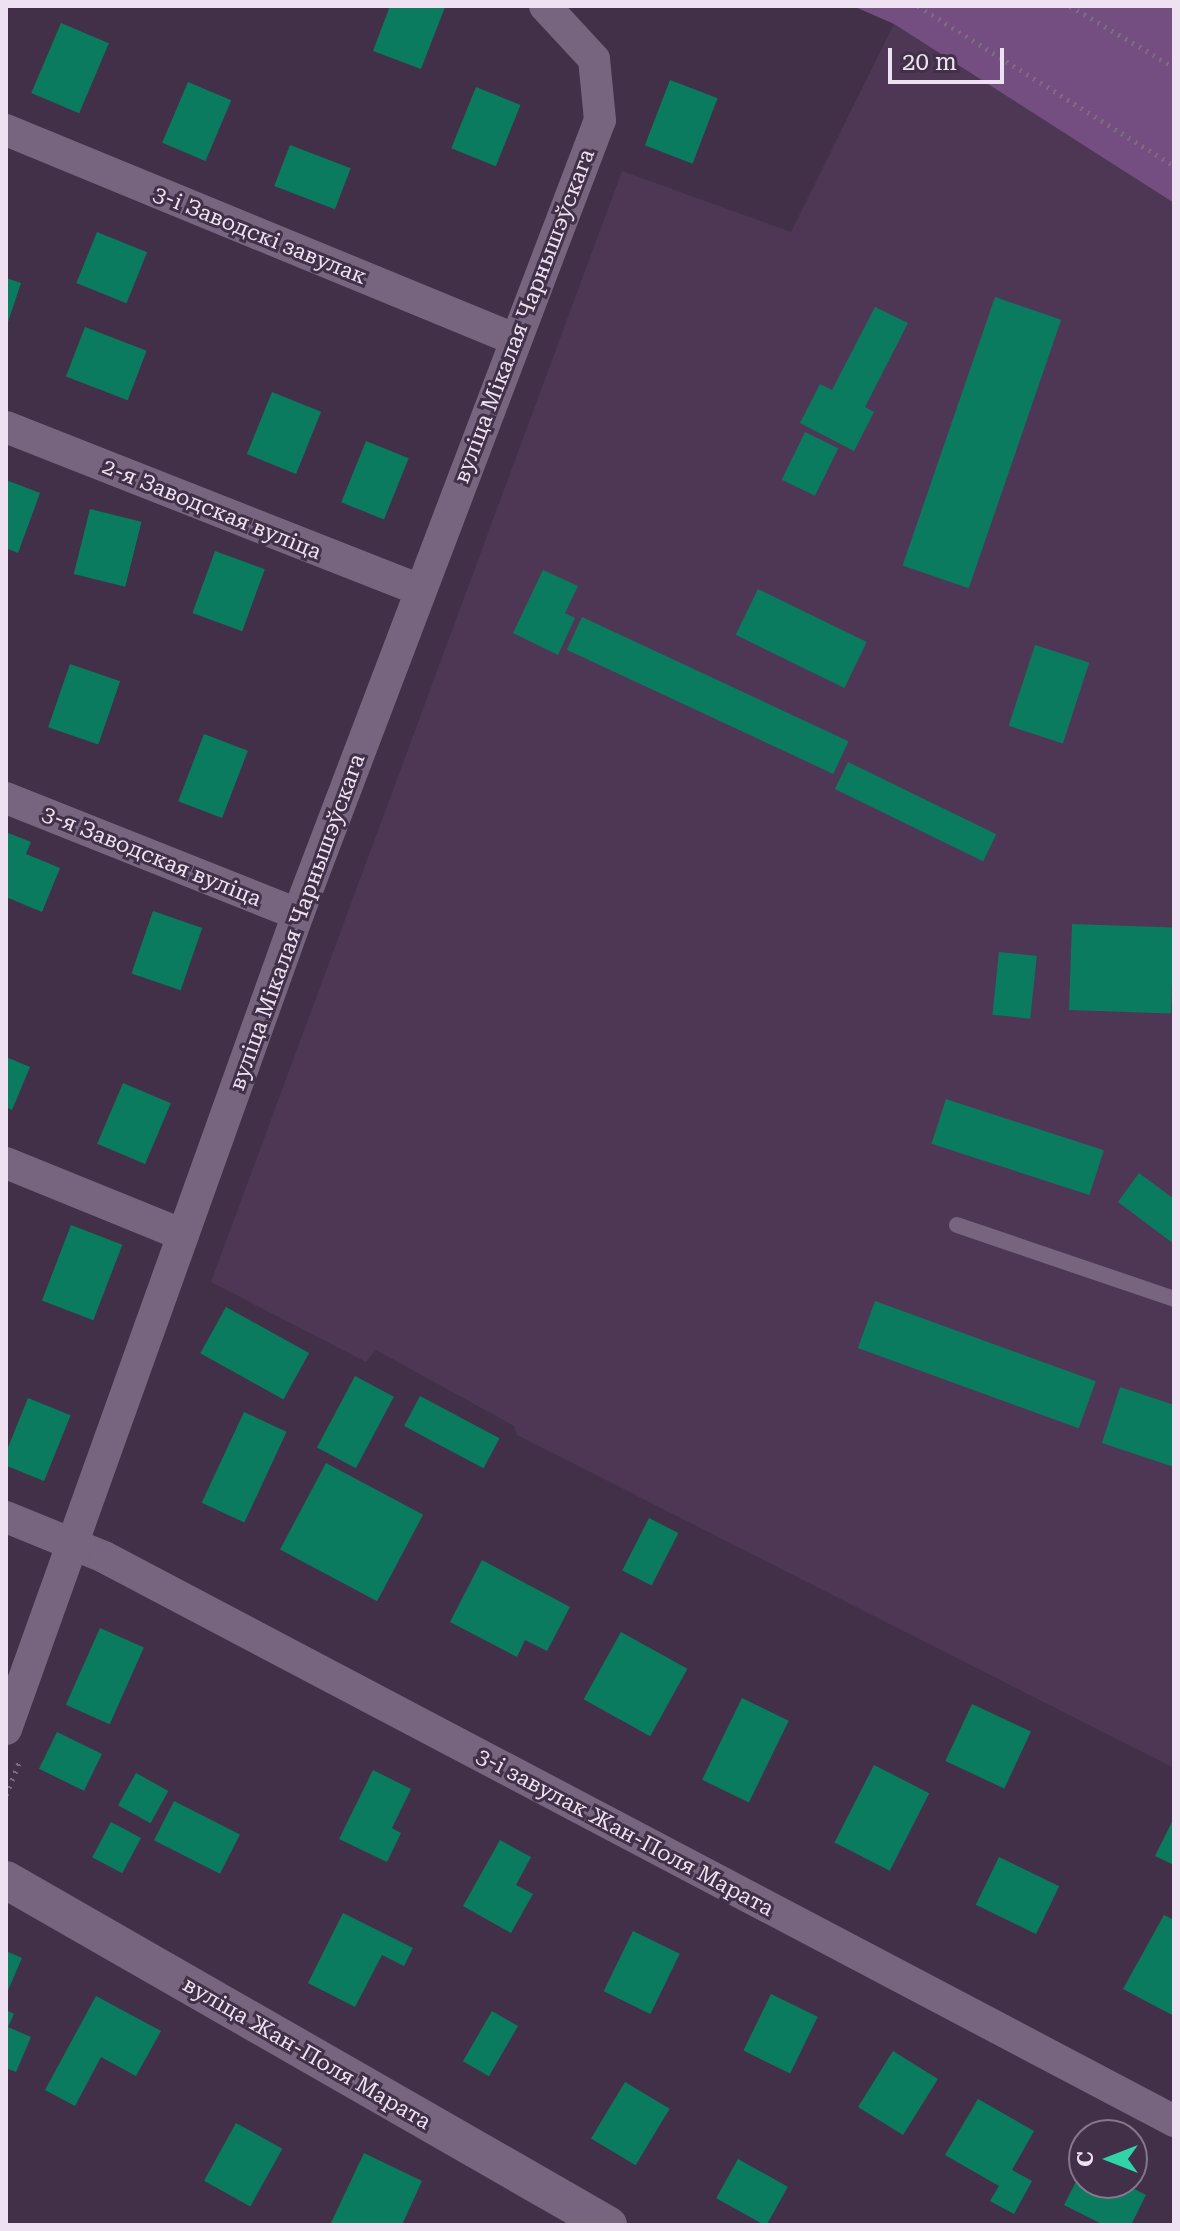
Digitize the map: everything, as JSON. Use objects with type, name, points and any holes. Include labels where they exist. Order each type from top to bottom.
[{"type":"street","name":"вуліца Мікалая Чарнышэўскага","points":[[6,1729],[76,1544],[298,914],[514,339],[600,120],[594,59],[545,6]]},
{"type":"street","name":"3-і Заводскі завулак","points":[[6,130],[514,339]]},
{"type":"street","name":"2-я Заводская вуліца","points":[[6,427],[419,590]]},
{"type":"street","name":"3-я Заводская вуліца","points":[[6,798],[298,914]]},
{"type":"street","points":[[6,1163],[183,1235]]},
{"type":"street","name":"3-і завулак Жан-Поля Марата","points":[[6,1517],[76,1544],[1174,2121]]},
{"type":"street","name":"вуліца Жан-Поля Марата","points":[[6,1880],[608,2225]]},
{"type":"lane","points":[[957,1225],[1174,1299]]},
{"type":"path","points":[[918,6],[1174,166]]},
{"type":"path","points":[[1070,6],[1174,67]]},
{"type":"shaded area","points":[[853,6],[1174,6],[1174,203],[894,24]]},
{"type":"shaded area","points":[[894,24],[1174,203],[1174,1768],[517,1435],[514,1426],[376,1350],[366,1362],[211,1282],[622,171],[791,232]]},
{"type":"building","points":[[390,6],[445,7],[421,69],[373,51]]},
{"type":"building","points":[[61,23],[109,43],[79,113],[31,93]]},
{"type":"building","points":[[670,80],[718,98],[693,164],[645,145]]},
{"type":"building","points":[[188,82],[231,100],[205,161],[162,143]]},
{"type":"building","points":[[476,87],[521,105],[496,166],[451,148]]},
{"type":"building","points":[[290,145],[351,168],[335,209],[274,186]]},
{"type":"building","points":[[97,232],[147,252],[126,303],[76,283]]},
{"type":"building","points":[[6,278],[21,283],[7,325],[6,325]]},
{"type":"building","points":[[995,297],[1061,320],[969,588],[903,566]]},
{"type":"building","points":[[875,307],[908,323],[865,407],[874,412],[854,451],[800,423],[820,384],[832,390]]},
{"type":"building","points":[[85,327],[147,351],[128,400],[66,376]]},
{"type":"building","points":[[272,392],[321,412],[296,474],[247,454]]},
{"type":"building","points":[[805,432],[838,448],[815,496],[782,480]]},
{"type":"building","points":[[366,441],[409,458],[384,519],[341,502]]},
{"type":"building","points":[[6,480],[40,493],[18,553],[6,548]]},
{"type":"building","points":[[90,509],[141,522],[125,587],[74,574]]},
{"type":"building","points":[[215,551],[265,569],[242,631],[192,613]]},
{"type":"building","points":[[543,570],[578,586],[565,613],[575,618],[558,655],[513,633]]},
{"type":"building","points":[[758,589],[867,642],[844,688],[736,635]]},
{"type":"building","points":[[582,617],[848,741],[833,774],[567,650]]},
{"type":"building","points":[[1035,645],[1089,663],[1063,743],[1009,726]]},
{"type":"building","points":[[70,664],[120,681],[98,745],[48,727]]},
{"type":"building","points":[[204,734],[248,751],[222,818],[178,801]]},
{"type":"building","points":[[848,762],[996,834],[983,861],[835,789]]},
{"type":"building","points":[[6,832],[31,842],[26,854],[60,868],[42,912],[6,897]]},
{"type":"building","points":[[153,911],[202,928],[181,990],[132,973]]},
{"type":"building","points":[[1072,924],[1174,928],[1171,1014],[1069,1010]]},
{"type":"building","points":[[999,952],[1037,956],[1030,1019],[992,1015]]},
{"type":"building","points":[[6,1057],[30,1067],[12,1110],[6,1107]]},
{"type":"building","points":[[123,1083],[171,1103],[145,1164],[97,1144]]},
{"type":"building","points":[[946,1099],[1104,1150],[1089,1195],[931,1144]]},
{"type":"building","points":[[1139,1173],[1174,1199],[1174,1244],[1118,1202]]},
{"type":"building","points":[[71,1225],[122,1245],[93,1320],[42,1301]]},
{"type":"building","points":[[875,1301],[1096,1381],[1079,1428],[858,1348]]},
{"type":"building","points":[[226,1307],[309,1353],[283,1399],[200,1353]]},
{"type":"building","points":[[355,1376],[394,1397],[356,1468],[317,1448]]},
{"type":"building","points":[[1120,1387],[1174,1405],[1174,1467],[1102,1443]]},
{"type":"building","points":[[420,1396],[499,1438],[484,1468],[404,1426]]},
{"type":"building","points":[[28,1398],[71,1415],[44,1481],[6,1466],[6,1452]]},
{"type":"building","points":[[244,1412],[287,1432],[244,1522],[202,1503]]},
{"type":"building","points":[[326,1463],[423,1515],[377,1601],[280,1550]]},
{"type":"building","points":[[649,1518],[678,1533],[652,1586],[622,1571]]},
{"type":"building","points":[[482,1560],[570,1607],[547,1651],[525,1640],[517,1657],[450,1622]]},
{"type":"building","points":[[100,1628],[144,1648],[110,1724],[66,1705]]},
{"type":"building","points":[[621,1632],[687,1669],[650,1736],[584,1699]]},
{"type":"building","points":[[742,1698],[789,1721],[749,1803],[702,1780]]},
{"type":"building","points":[[972,1704],[1031,1731],[1004,1789],[945,1761]]},
{"type":"building","points":[[57,1732],[102,1754],[84,1791],[39,1769]]},
{"type":"building","points":[[874,1765],[929,1793],[890,1871],[835,1843]]},
{"type":"building","points":[[373,1770],[411,1789],[392,1828],[401,1833],[387,1862],[339,1839]]},
{"type":"building","points":[[136,1773],[168,1791],[150,1823],[118,1805]]},
{"type":"building","points":[[174,1801],[240,1835],[220,1874],[154,1840]]},
{"type":"building","points":[[1174,1818],[1174,1865],[1155,1856]]},
{"type":"building","points":[[111,1822],[141,1838],[122,1873],[92,1857]]},
{"type":"building","points":[[500,1840],[531,1857],[516,1885],[533,1894],[511,1933],[463,1906]]},
{"type":"building","points":[[999,1857],[1059,1886],[1036,1934],[976,1905]]},
{"type":"building","points":[[343,1913],[413,1948],[404,1966],[382,1955],[355,2007],[308,1983]]},
{"type":"building","points":[[1164,1915],[1174,1920],[1174,2016],[1123,1989]]},
{"type":"building","points":[[633,1931],[680,1954],[650,2014],[604,1991]]},
{"type":"building","points":[[6,1951],[22,1958],[6,1995]]},
{"type":"building","points":[[771,1994],[818,2017],[790,2073],[743,2051]]},
{"type":"building","points":[[96,1996],[161,2031],[136,2076],[101,2057],[75,2106],[45,2090]]},
{"type":"building","points":[[6,2010],[14,2014],[8,2027],[31,2037],[16,2072],[6,2068]]},
{"type":"building","points":[[492,2011],[518,2026],[489,2076],[463,2061]]},
{"type":"building","points":[[893,2051],[938,2079],[903,2135],[858,2107]]},
{"type":"building","points":[[625,2082],[670,2109],[636,2165],[591,2139]]},
{"type":"building","points":[[978,2099],[1034,2131],[1012,2170],[1032,2181],[1014,2214],[990,2201],[999,2186],[945,2155]]},
{"type":"building","points":[[236,2123],[282,2149],[250,2206],[204,2181]]},
{"type":"building","points":[[364,2153],[422,2181],[402,2225],[330,2225]]},
{"type":"building","points":[[738,2159],[788,2187],[767,2225],[716,2198]]},
{"type":"building","points":[[1068,2197],[1144,2199],[1131,2225],[1104,2225],[1064,2205]]}]
